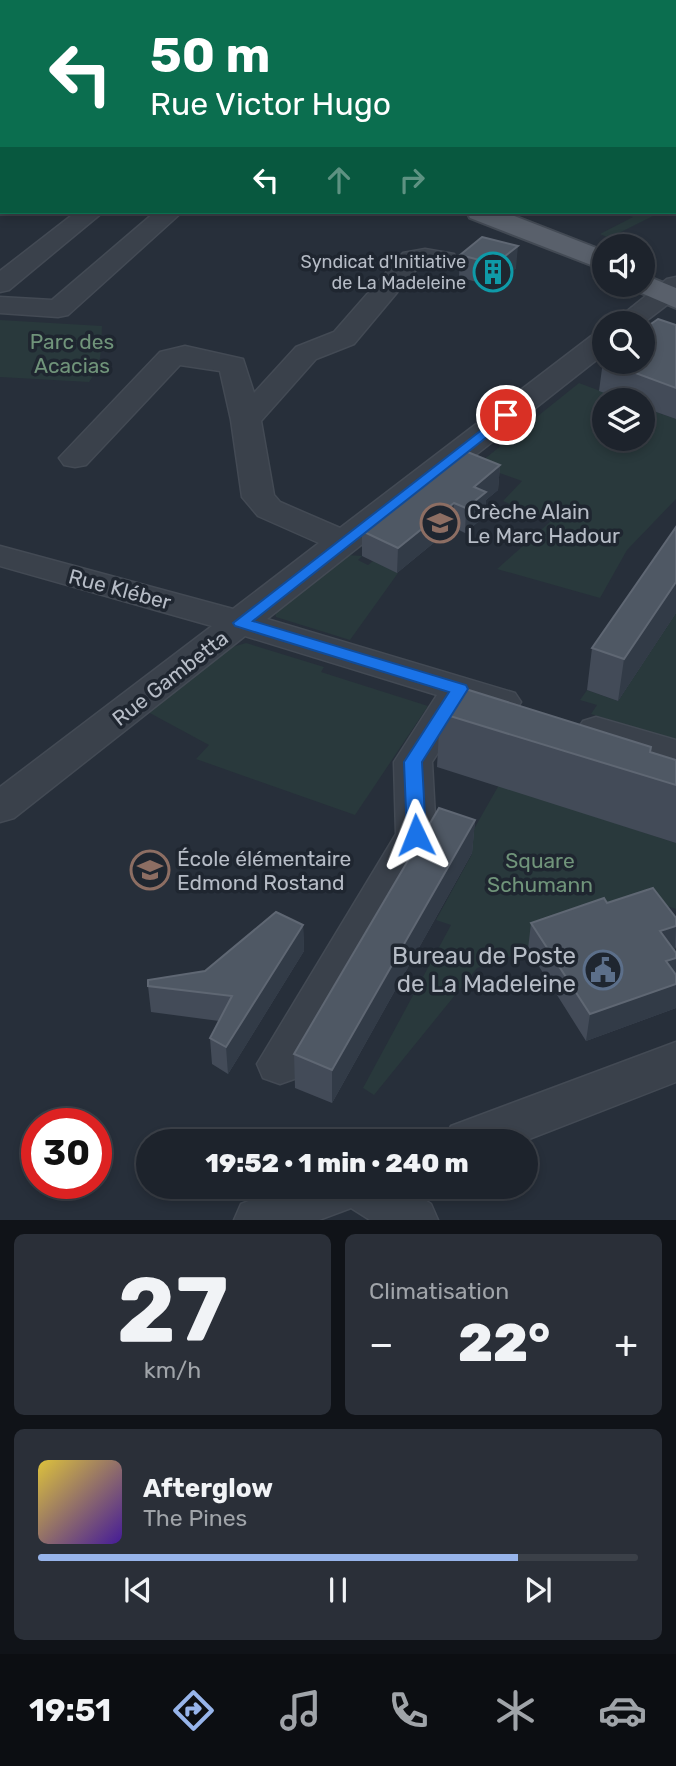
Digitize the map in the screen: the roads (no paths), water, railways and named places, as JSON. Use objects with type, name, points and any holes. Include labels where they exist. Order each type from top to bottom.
[{"type":"main road","points":[[485,214],[592,258]]},
{"type":"street","points":[[0,284],[88,214]]},
{"type":"street","points":[[0,305],[58,309],[168,214]]},
{"type":"street","points":[[246,420],[306,353],[344,338],[412,258],[444,260]]},
{"type":"street","points":[[639,311],[664,288]]},
{"type":"street","name":"Rue Gambetta","points":[[0,808],[592,349]]},
{"type":"street","points":[[75,458],[170,358],[185,355],[233,365],[246,420],[258,497],[269,509],[344,542]]},
{"type":"street","name":"Rue Kléber","points":[[0,556],[241,623],[533,711]]},
{"type":"street","points":[[280,1064],[416,835],[413,762],[460,689]]},
{"type":"street","points":[[570,722],[676,754]]},
{"type":"street","points":[[500,1129],[676,1062]]},
{"type":"street","points":[[259,1220],[315,1199]]},
{"type":"street","points":[[380,1199],[413,1220]]},
{"type":"place","name":"Syndicat d'Initiative de La Madeleine","points":[[493,272]]},
{"type":"place","name":"Crèche Alain Le Marc Hadour","points":[[440,523]]},
{"type":"place","name":"École élémentaire Edmond Rostand","points":[[150,870]]},
{"type":"place","name":"Bureau de Poste de La Madeleine","points":[[603,970]]},
{"type":"park label","name":"Parc des Acacias","points":[[72,353]]},
{"type":"park label","name":"Square Schumann","points":[[540,872]]}]
